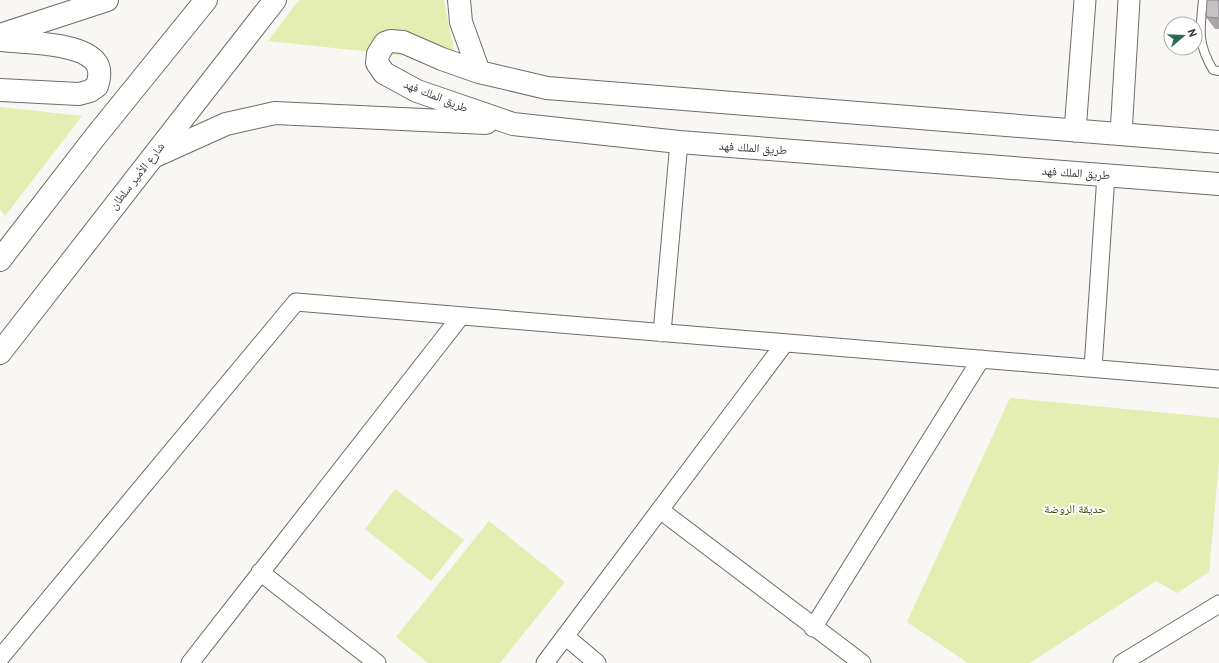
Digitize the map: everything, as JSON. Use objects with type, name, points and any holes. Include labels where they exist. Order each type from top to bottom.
[{"type":"main road","points":[[0,35],[107,0]]},
{"type":"main road","points":[[3,248],[206,0]]},
{"type":"main road","name":"شارع الأمير سلطان","points":[[0,353],[275,0]]},
{"type":"main road","points":[[459,0],[461,22],[480,72]]},
{"type":"main road","points":[[0,40],[68,48],[88,55],[95,61],[100,71],[97,86],[90,91],[79,94],[0,90]]},
{"type":"main road","name":"طريق الملك فهد","points":[[1219,142],[547,88],[480,72],[442,59],[403,42],[391,41],[385,43],[378,54],[377,63],[384,73],[416,91],[513,124],[679,142],[1219,184]]},
{"type":"main road","points":[[152,158],[226,124],[275,113],[513,124]]},
{"type":"street","points":[[1075,131],[1085,0]]},
{"type":"street","points":[[1120,134],[1129,0]]},
{"type":"street","points":[[662,333],[679,142]]},
{"type":"street","points":[[1093,368],[1106,175]]},
{"type":"street","points":[[0,658],[296,302],[1219,379]]},
{"type":"street","points":[[190,663],[461,316]]},
{"type":"street","points":[[545,663],[786,343]]},
{"type":"street","points":[[813,628],[981,359]]},
{"type":"street","points":[[660,510],[813,628],[862,663]]},
{"type":"street","points":[[260,572],[377,663]]},
{"type":"street","points":[[1122,663],[1219,604]]},
{"type":"street","points":[[565,636],[597,663]]},
{"type":"lane","points":[[1203,0],[1200,37],[1204,56],[1213,70],[1219,71]]},
{"type":"green space","points":[[299,0],[444,0],[456,61],[268,41]]},
{"type":"green space","points":[[0,107],[82,116],[5,216],[0,209]]},
{"type":"green space","name":"حديقة الروضة","points":[[1010,398],[1219,418],[1219,462],[1209,572],[1177,593],[1156,581],[1030,663],[968,663],[907,622]]},
{"type":"green space","points":[[395,489],[464,540],[431,581],[365,529]]},
{"type":"green space","points":[[489,521],[565,582],[500,663],[428,663],[396,637]]},
{"type":"building","points":[[1207,0],[1219,0],[1219,18],[1206,17]]}]
